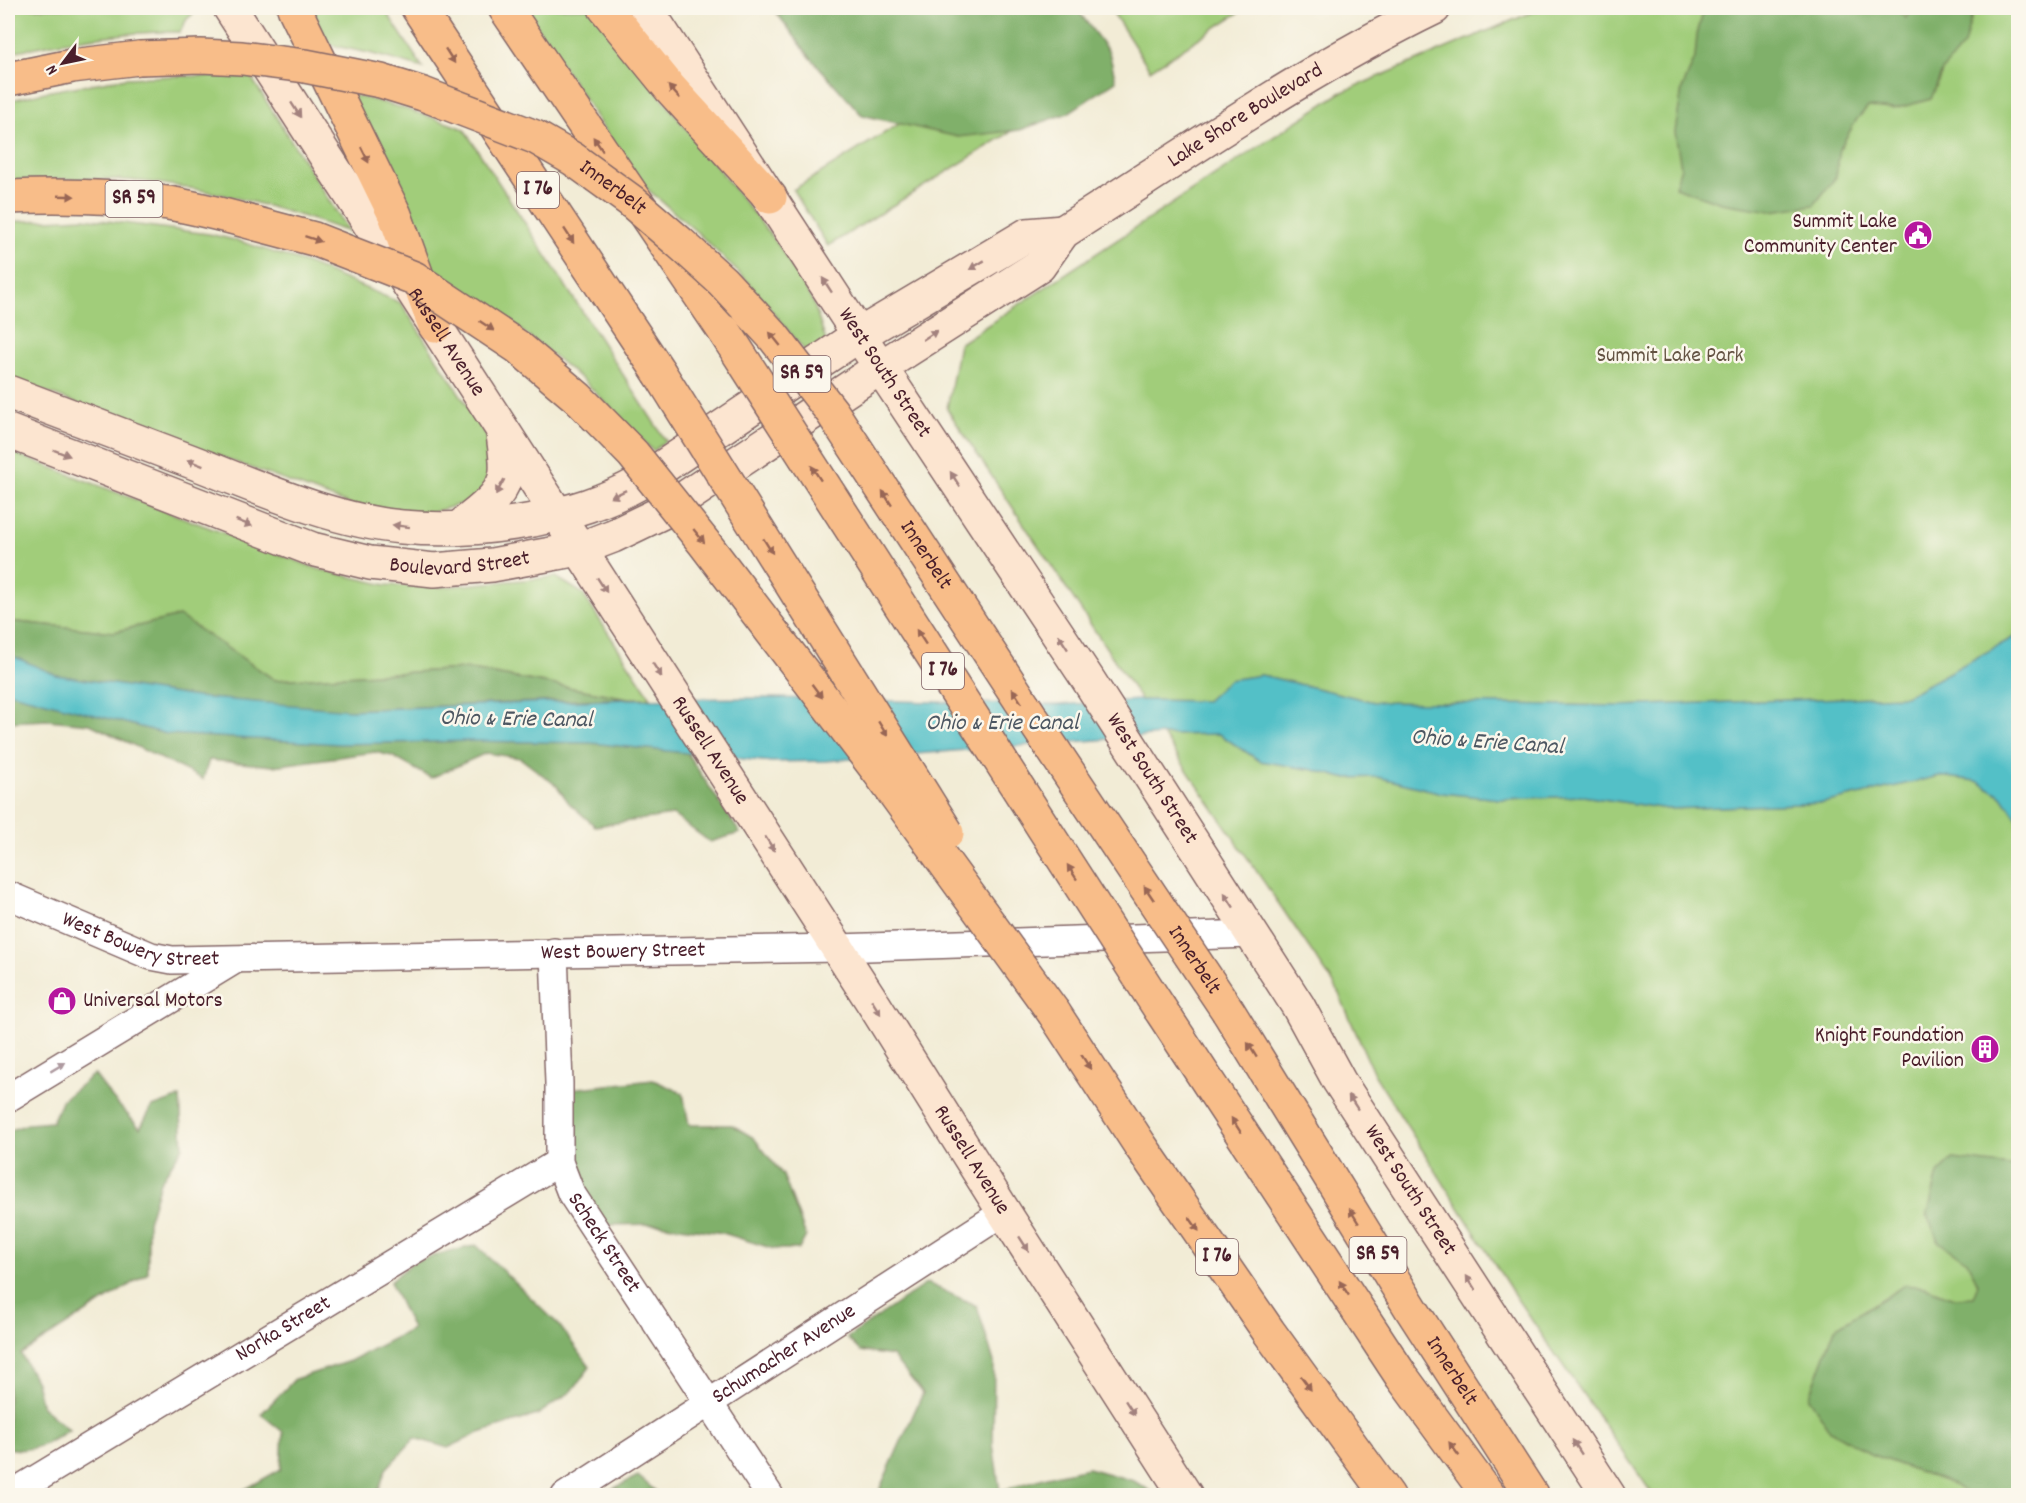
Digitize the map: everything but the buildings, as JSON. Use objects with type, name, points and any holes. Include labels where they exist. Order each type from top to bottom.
[{"type":"highway","points":[[294,8],[395,215],[435,326]]},
{"type":"highway","name":"I 76","points":[[418,8],[659,372],[933,809],[1054,1013],[1140,1145],[1255,1312],[1388,1496]]},
{"type":"highway","name":"I 76","points":[[505,8],[725,332],[1160,1009],[1402,1377],[1489,1496]]},
{"type":"highway","points":[[605,8],[670,88],[770,197]]},
{"type":"highway","name":"Innerbelt","points":[[8,79],[72,66],[139,58],[201,56],[242,58],[305,66],[381,81],[423,94],[535,137],[573,159],[631,201],[722,281],[772,336],[832,412],[1027,711],[1228,1011],[1412,1310],[1532,1496]]},
{"type":"highway","name":"SR 59","points":[[8,197],[127,198],[171,204],[314,239],[414,278],[518,347],[586,406],[633,454],[705,544],[879,772],[1054,1013]]},
{"type":"main road","name":"Russell Avenue","points":[[230,8],[838,948],[1186,1496]]},
{"type":"main road","name":"Lake Shore Boulevard","points":[[881,367],[1039,266],[1063,232],[1319,70],[1377,35],[1434,8]]},
{"type":"main road","name":"West South Street","points":[[654,10],[770,197],[1298,1006],[1346,1090],[1609,1496]]},
{"type":"main road","name":"Lake Shore Boulevard","points":[[859,334],[1027,235],[1063,232]]},
{"type":"main road","name":"Boulevard Street","points":[[8,392],[272,493],[337,514],[400,527],[502,526],[558,515],[592,505],[639,483],[859,334]]},
{"type":"main road","name":"Boulevard Street","points":[[8,432],[312,549],[370,563],[434,570],[460,569],[579,549],[614,536],[665,510],[881,367]]},
{"type":"main road","points":[[459,528],[501,488],[506,473],[503,431]]},
{"type":"street","name":"West Bowery Street","points":[[8,895],[151,956],[187,960],[838,948],[1251,934]]},
{"type":"street","name":"Scheck Street","points":[[554,952],[559,1083],[559,1162],[571,1193],[770,1496]]},
{"type":"street","points":[[8,1098],[238,958]]},
{"type":"street","name":"Norka Street","points":[[8,1496],[559,1162]]},
{"type":"street","name":"Schumacher Avenue","points":[[565,1496],[1004,1212]]},
{"type":"green space","points":[[8,8],[200,8],[187,19],[180,32],[93,37],[8,53]]},
{"type":"green space","points":[[303,8],[384,8],[423,68],[321,43]]},
{"type":"green space","points":[[525,8],[591,8],[780,247],[813,302],[826,341],[809,356],[747,281],[699,234],[637,180]]},
{"type":"green space","points":[[773,8],[1076,8],[1109,52],[1116,81],[1068,113],[1020,130],[958,137],[862,115],[810,57]]},
{"type":"green space","points":[[1110,8],[1246,8],[1150,70]]},
{"type":"green space","name":"Summit Lake Park","points":[[1542,8],[2018,8],[2018,635],[1906,696],[1619,706],[1374,702],[1261,675],[1229,680],[1206,701],[1141,700],[947,409],[959,344],[1340,93]]},
{"type":"green space","points":[[1704,8],[1896,8],[1906,18],[1912,8],[1974,8],[1964,45],[1943,69],[1931,99],[1894,109],[1868,107],[1857,119],[1840,148],[1836,177],[1814,205],[1771,211],[1721,203],[1675,187],[1681,167],[1675,132],[1682,89],[1695,58],[1697,35]]},
{"type":"green space","points":[[995,64],[1030,120],[828,246],[793,190]]},
{"type":"green space","points":[[251,77],[349,232],[260,204],[166,184],[104,179],[8,181],[8,101],[126,78]]},
{"type":"green space","points":[[344,93],[435,118],[464,129],[666,441],[653,451],[584,381],[555,357],[509,321],[426,267]]},
{"type":"green space","points":[[84,218],[209,234],[239,241],[306,263],[401,303],[491,442],[498,476],[475,500],[430,513],[359,508],[8,378],[8,222]]},
{"type":"green space","points":[[8,451],[318,569],[386,585],[441,587],[556,577],[582,593],[651,698],[628,698],[466,669],[275,680],[179,616],[114,632],[8,621]]},
{"type":"green space","points":[[179,616],[275,680],[466,669],[628,698],[351,710],[294,706],[196,697],[56,675],[8,654],[8,621],[114,632]]},
{"type":"green space","points":[[8,692],[167,734],[340,744],[472,741],[591,743],[687,753],[740,833],[710,842],[673,815],[595,826],[569,803],[557,786],[520,758],[486,753],[431,778],[392,756],[375,752],[273,766],[209,760],[203,779],[90,724],[48,720],[8,722]]},
{"type":"green space","points":[[1219,734],[1260,761],[1314,770],[1343,778],[1378,777],[1442,793],[1500,799],[1583,796],[1668,809],[1823,803],[1939,776],[1977,781],[2002,796],[2018,820],[2018,1495],[1653,1495],[1517,1299],[1374,1074],[1336,987],[1163,735]]},
{"type":"green space","points":[[94,1074],[140,1128],[152,1107],[180,1097],[183,1147],[160,1182],[148,1222],[148,1273],[21,1354],[36,1382],[42,1407],[69,1430],[40,1446],[25,1450],[8,1448],[8,1131],[28,1124],[52,1122],[62,1100]]},
{"type":"green space","points":[[653,1080],[683,1093],[689,1125],[732,1125],[754,1138],[783,1175],[806,1236],[799,1249],[774,1249],[723,1233],[659,1224],[605,1225],[574,1179],[571,1089]]},
{"type":"green space","points":[[1953,1159],[2018,1167],[2018,1495],[1968,1495],[1953,1484],[1870,1454],[1830,1430],[1809,1398],[1835,1328],[1905,1285],[1925,1287],[1954,1298],[1973,1297],[1978,1284],[1967,1261],[1939,1242],[1927,1216],[1938,1174]]},
{"type":"green space","points":[[476,1245],[559,1325],[590,1367],[572,1391],[537,1415],[479,1433],[448,1448],[415,1438],[386,1469],[377,1495],[233,1496],[281,1469],[283,1432],[261,1414],[295,1379],[350,1361],[412,1329],[390,1282],[414,1261]]},
{"type":"green space","points":[[927,1283],[977,1306],[994,1362],[993,1444],[1000,1491],[1054,1475],[1088,1468],[1134,1481],[1157,1495],[883,1495],[880,1488],[923,1393],[892,1356],[860,1351],[847,1338]]},
{"type":"green space","points":[[638,1476],[660,1495],[601,1495]]},
{"type":"water","name":"Ohio & Erie Canal","points":[[2018,635],[2018,820],[2002,796],[1977,781],[1939,776],[1823,803],[1668,809],[1583,796],[1500,799],[1442,793],[1378,777],[1343,778],[1314,770],[1260,761],[1219,734],[1163,735],[825,761],[772,762],[591,743],[472,741],[340,744],[167,734],[8,692],[8,654],[56,675],[196,697],[351,710],[628,699],[775,698],[1057,705],[1141,700],[1206,701],[1229,680],[1261,675],[1374,702],[1619,706],[1906,696]]},
{"type":"place","name":"Summit Lake Community Center","points":[[1918,235]]},
{"type":"place","name":"Universal Motors","points":[[62,1001]]},
{"type":"place","name":"Knight Foundation Pavilion","points":[[1985,1049]]}]
